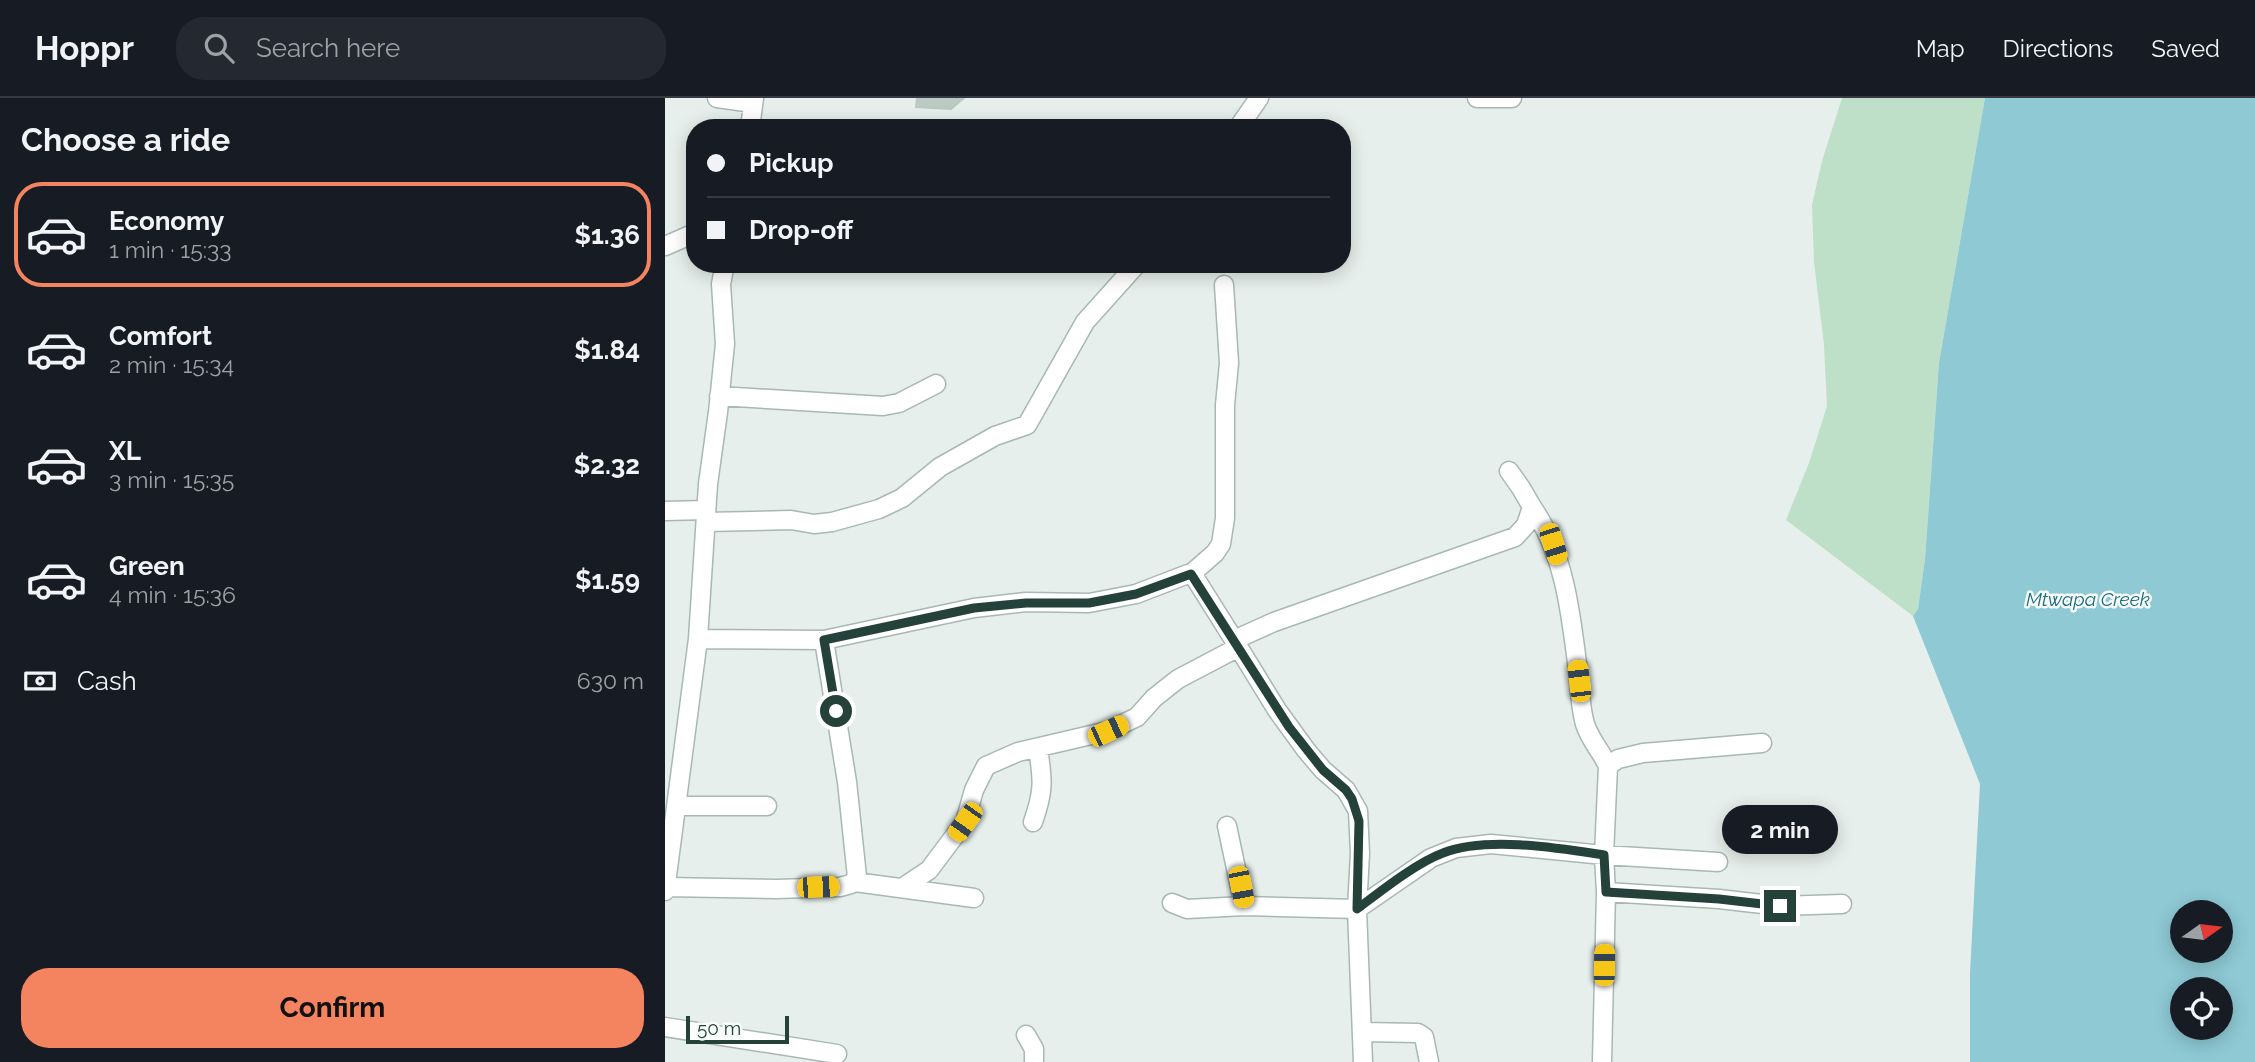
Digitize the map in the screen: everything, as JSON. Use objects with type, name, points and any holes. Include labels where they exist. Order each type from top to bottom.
[{"type":"street","points":[[717,98],[754,100],[751,119]]},
{"type":"street","points":[[1244,119],[1259,98]]},
{"type":"street","points":[[1477,98],[1512,98]]},
{"type":"street","points":[[665,246],[686,237]]},
{"type":"street","points":[[724,273],[725,344],[706,516],[698,639],[672,786],[677,806],[665,889],[840,887],[855,882],[974,898]]},
{"type":"street","points":[[665,511],[814,524],[879,509],[902,498],[940,467],[995,436],[1027,425],[1085,322],[1129,273]]},
{"type":"street","points":[[698,639],[824,640],[974,608],[1026,603],[1089,603],[1136,594],[1191,574],[1215,553],[1221,544],[1225,518],[1225,405],[1229,363],[1224,285]]},
{"type":"street","points":[[719,397],[883,406],[899,403],[936,384]]},
{"type":"street","points":[[1509,471],[1546,528],[1560,565],[1574,639],[1585,723],[1608,766],[1604,855],[1606,892],[1602,1062]]},
{"type":"street","points":[[902,888],[929,870],[965,822],[974,790],[986,766],[1018,752],[1108,731],[1137,718],[1154,698],[1178,679],[1274,622],[1515,537],[1526,525],[1532,507]]},
{"type":"street","points":[[1191,574],[1277,710],[1306,750],[1352,799],[1359,821],[1357,909],[1363,1062]]},
{"type":"street","points":[[824,640],[847,782],[857,877],[855,882]]},
{"type":"street","points":[[1608,766],[1618,759],[1643,753],[1762,743]]},
{"type":"street","points":[[1033,822],[1043,781],[1038,748]]},
{"type":"street","points":[[677,806],[767,806]]},
{"type":"street","points":[[1227,826],[1244,906]]},
{"type":"street","points":[[1172,903],[1187,909],[1244,906],[1357,909],[1431,858],[1456,848],[1491,844],[1718,862]]},
{"type":"street","points":[[1606,892],[1780,906],[1842,904]]},
{"type":"street","points":[[665,1027],[837,1054]]},
{"type":"street","points":[[1363,1032],[1418,1033],[1424,1037],[1429,1062]]},
{"type":"street","points":[[1026,1035],[1034,1049],[1034,1062]]},
{"type":"green space","points":[[1842,98],[1985,98],[1939,363],[1925,559],[1918,609],[1913,616],[1786,520],[1809,463],[1827,406],[1824,345],[1814,262],[1812,205],[1822,161]]},
{"type":"water","name":"Mtwapa Creek","points":[[1985,98],[2255,98],[2255,1062],[1970,1062],[1970,973],[1980,784],[1913,616],[1918,609],[1925,559],[1939,363]]},
{"type":"building","points":[[917,98],[964,98],[951,109],[916,107]]},
{"type":"route","points":[[836,711],[824,640],[974,608],[1026,603],[1089,603],[1136,594],[1191,574],[1277,710],[1323,770],[1346,790],[1358,811],[1357,909],[1431,858],[1456,848],[1491,844],[1604,855],[1606,892],[1780,906]]}]
